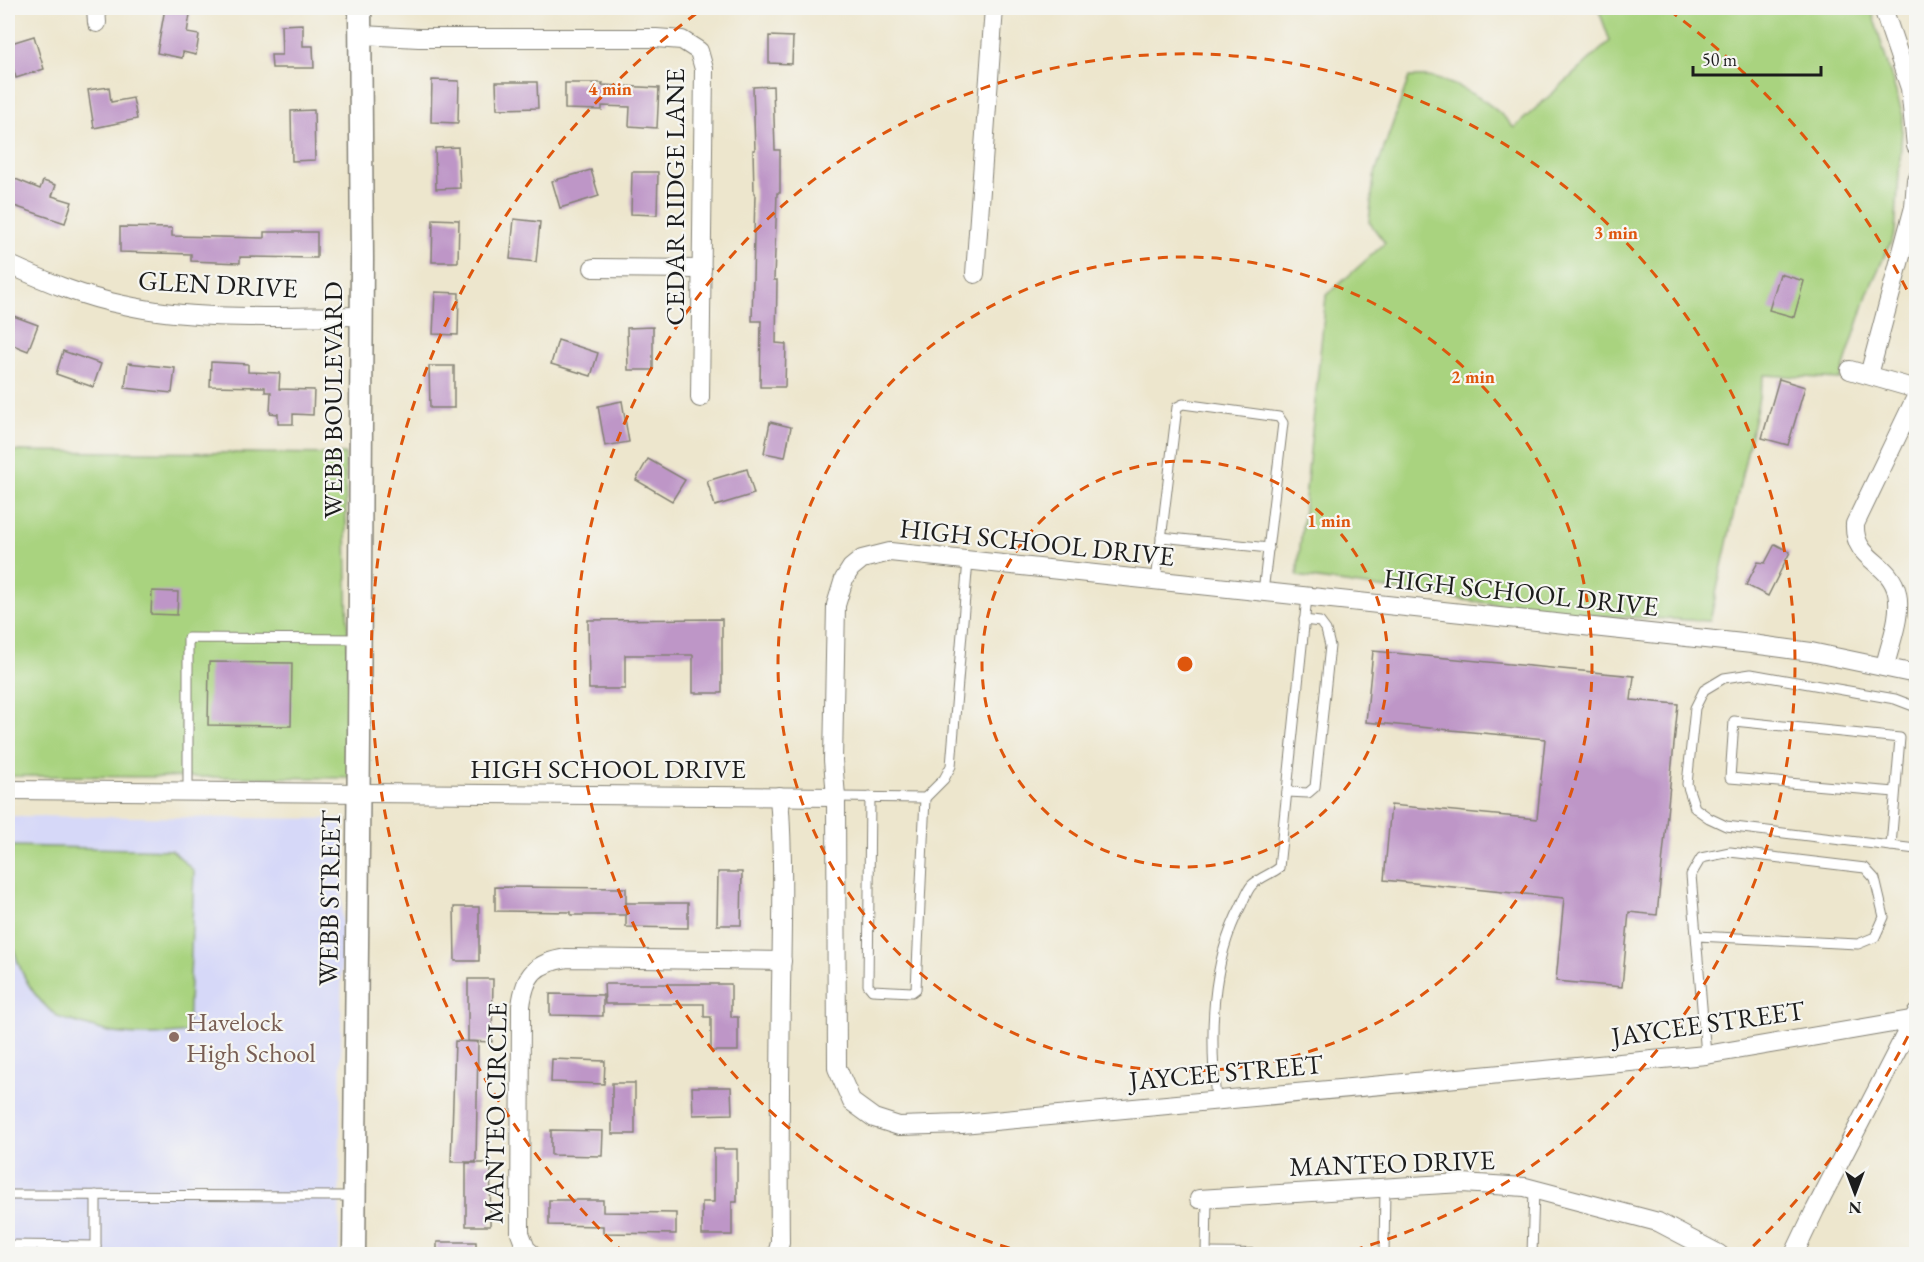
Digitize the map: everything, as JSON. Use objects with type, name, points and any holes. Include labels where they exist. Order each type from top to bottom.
[{"type":"street","name":"WEBB BOULEVARD","points":[[359,794],[360,8]]},
{"type":"street","points":[[975,274],[994,8]]},
{"type":"street","points":[[1883,8],[1910,88],[1917,146]]},
{"type":"street","name":"CEDAR RIDGE LANE","points":[[361,35],[419,38],[656,38],[681,40],[690,43],[699,51],[704,69],[700,398]]},
{"type":"street","points":[[1869,375],[1914,207],[1917,180]]},
{"type":"street","name":"GLEN DRIVE","points":[[8,264],[64,289],[89,297],[164,312],[361,316]]},
{"type":"street","points":[[593,268],[702,268]]},
{"type":"street","points":[[1850,370],[1917,389]]},
{"type":"street","points":[[1885,666],[1898,613],[1896,590],[1885,571],[1862,552],[1854,534],[1855,524],[1917,397]]},
{"type":"street","name":"HIGH SCHOOL DRIVE","points":[[8,790],[836,796],[833,760],[836,605],[844,579],[851,568],[862,560],[890,552],[1752,644],[1811,652],[1917,674]]},
{"type":"street","name":"WEBB STREET","points":[[354,1254],[359,794]]},
{"type":"street","points":[[777,1254],[780,1243],[782,961],[779,796]]},
{"type":"street","name":"JAYCEE STREET","points":[[836,796],[837,1068],[852,1102],[874,1118],[899,1126],[962,1124],[1706,1055],[1916,1018]]},
{"type":"street","name":"MANTEO CIRCLE","points":[[532,1254],[526,1249],[520,1233],[521,1006],[526,980],[533,971],[543,964],[567,958],[782,961]]},
{"type":"street","points":[[1794,1254],[1916,1018]]},
{"type":"street","name":"MANTEO DRIVE","points":[[1203,1198],[1462,1183],[1534,1190],[1658,1222],[1719,1254]]},
{"type":"lane","points":[[1156,581],[1177,407],[1183,404],[1279,417],[1283,423],[1263,592]]},
{"type":"lane","points":[[1161,537],[1269,548]]},
{"type":"lane","points":[[870,797],[868,985],[872,990],[912,992],[916,989],[925,798],[944,779],[951,766],[968,560]]},
{"type":"lane","points":[[1216,1100],[1214,1075],[1216,980],[1221,954],[1233,920],[1252,885],[1279,868],[1307,597]]},
{"type":"lane","points":[[1287,792],[1308,794],[1315,787],[1329,658],[1330,646],[1326,630],[1320,622],[1304,620]]},
{"type":"lane","points":[[188,792],[188,638],[360,639]]},
{"type":"lane","points":[[1917,707],[1894,699],[1751,674],[1724,678],[1704,690],[1695,708],[1688,784],[1695,808],[1726,826],[1917,849]]},
{"type":"lane","points":[[1891,846],[1900,738],[1734,721],[1731,778],[1895,792]]},
{"type":"lane","points":[[836,796],[925,798]]},
{"type":"lane","points":[[1696,936],[1858,944],[1875,937],[1884,917],[1875,879],[1864,868],[1731,852],[1701,858],[1691,875],[1696,936],[1706,1055]]},
{"type":"lane","points":[[1384,1254],[1385,1188]]},
{"type":"lane","points":[[1532,1254],[1534,1190]]},
{"type":"lane","points":[[8,1195],[355,1196]]},
{"type":"lane","points":[[8,1245],[96,1250],[96,1195]]},
{"type":"lane","points":[[1203,1198],[1206,1254],[1312,1254]]},
{"type":"shaded area","name":"Havelock High School","points":[[8,816],[343,819],[339,1254],[8,1254]]},
{"type":"green space","points":[[1598,8],[1871,8],[1903,116],[1895,233],[1868,292],[1840,379],[1764,375],[1710,621],[1562,614],[1297,576],[1326,296],[1385,243],[1369,222],[1374,177],[1409,77],[1433,78],[1455,85],[1488,103],[1514,128],[1610,41]]},
{"type":"green space","points":[[8,451],[345,454],[350,778],[8,776]]},
{"type":"green space","points":[[12,846],[172,850],[194,871],[188,1032],[141,1035],[110,1032],[59,1017],[40,1000],[26,981],[17,960],[12,939],[8,892]]},
{"type":"building","points":[[165,8],[191,8],[187,33],[199,35],[196,55],[183,52],[182,58],[157,53]]},
{"type":"building","points":[[303,24],[303,46],[313,46],[314,68],[272,68],[271,55],[282,55],[281,25]]},
{"type":"building","points":[[34,36],[44,69],[16,78],[8,44]]},
{"type":"building","points":[[769,36],[793,37],[792,64],[769,63]]},
{"type":"building","points":[[432,80],[459,81],[458,123],[431,122]]},
{"type":"building","points":[[496,82],[537,82],[538,108],[497,109]]},
{"type":"building","points":[[565,83],[603,83],[602,85],[659,88],[657,128],[629,126],[630,107],[602,106],[602,110],[565,109]]},
{"type":"building","points":[[773,86],[775,150],[780,150],[780,193],[777,193],[774,280],[777,280],[776,343],[786,344],[785,387],[760,387],[761,321],[752,321],[755,193],[753,87]]},
{"type":"building","points":[[109,87],[111,102],[133,98],[137,119],[94,128],[88,90]]},
{"type":"building","points":[[314,110],[315,160],[292,161],[291,111]]},
{"type":"building","points":[[458,147],[460,188],[436,189],[435,148]]},
{"type":"building","points":[[591,170],[599,196],[560,208],[552,181]]},
{"type":"building","points":[[632,172],[658,172],[657,215],[631,214]]},
{"type":"building","points":[[8,176],[40,189],[43,181],[56,185],[52,196],[72,202],[65,223],[8,204]]},
{"type":"building","points":[[433,219],[459,220],[458,262],[432,262]]},
{"type":"building","points":[[514,219],[540,222],[536,262],[510,259]]},
{"type":"building","points":[[120,227],[172,228],[172,236],[264,238],[264,232],[317,232],[317,258],[240,257],[240,263],[191,261],[191,254],[120,252]]},
{"type":"building","points":[[1780,274],[1804,281],[1794,317],[1769,310]]},
{"type":"building","points":[[435,292],[459,293],[458,335],[433,334]]},
{"type":"building","points":[[8,314],[38,325],[28,351],[8,343]]},
{"type":"building","points":[[653,327],[653,370],[628,370],[627,328]]},
{"type":"building","points":[[558,340],[598,353],[591,376],[551,364]]},
{"type":"building","points":[[63,351],[101,364],[93,387],[56,374]]},
{"type":"building","points":[[211,362],[248,364],[248,372],[280,373],[279,389],[314,390],[313,415],[293,414],[293,424],[278,424],[278,414],[270,413],[271,392],[265,392],[265,387],[210,386]]},
{"type":"building","points":[[128,363],[175,368],[172,393],[125,388]]},
{"type":"building","points":[[429,366],[454,366],[454,408],[430,408]]},
{"type":"building","points":[[1779,379],[1805,387],[1788,445],[1762,438]]},
{"type":"building","points":[[622,401],[629,442],[605,446],[598,406]]},
{"type":"building","points":[[770,422],[791,427],[785,457],[764,453]]},
{"type":"building","points":[[648,459],[685,480],[672,501],[636,480]]},
{"type":"building","points":[[747,469],[754,494],[715,506],[707,481]]},
{"type":"building","points":[[1775,544],[1790,552],[1768,596],[1746,585],[1758,562],[1765,563]]},
{"type":"building","points":[[152,591],[178,592],[177,615],[151,614]]},
{"type":"building","points":[[722,619],[722,693],[693,693],[693,655],[625,655],[625,689],[589,689],[588,620]]},
{"type":"building","points":[[1373,651],[1634,676],[1631,700],[1678,704],[1657,915],[1629,912],[1622,987],[1556,981],[1564,898],[1384,880],[1391,805],[1537,819],[1545,739],[1366,722]]},
{"type":"building","points":[[209,662],[292,663],[291,726],[208,725]]},
{"type":"building","points":[[718,872],[742,872],[741,925],[717,925]]},
{"type":"building","points":[[495,887],[626,888],[626,915],[495,911]]},
{"type":"building","points":[[626,903],[688,903],[688,928],[626,927]]},
{"type":"building","points":[[454,907],[479,907],[479,961],[455,961]]},
{"type":"building","points":[[468,979],[493,979],[492,1042],[468,1041]]},
{"type":"building","points":[[604,984],[731,984],[731,1017],[738,1017],[738,1051],[711,1051],[711,1017],[704,1017],[704,1004],[605,1004]]},
{"type":"building","points":[[550,994],[603,995],[603,1016],[550,1015]]},
{"type":"building","points":[[455,1041],[478,1042],[476,1162],[451,1162]]},
{"type":"building","points":[[552,1059],[605,1061],[604,1084],[551,1082]]},
{"type":"building","points":[[612,1083],[635,1083],[635,1134],[612,1134]]},
{"type":"building","points":[[692,1087],[731,1087],[732,1114],[693,1115]]},
{"type":"building","points":[[551,1130],[603,1131],[602,1156],[551,1155]]},
{"type":"building","points":[[714,1149],[737,1149],[737,1202],[732,1202],[732,1235],[702,1235],[702,1202],[714,1202]]},
{"type":"building","points":[[466,1163],[491,1163],[490,1226],[466,1226]]},
{"type":"building","points":[[549,1200],[603,1200],[603,1212],[676,1213],[676,1234],[603,1233],[603,1226],[549,1225]]},
{"type":"building","points":[[437,1242],[476,1242],[476,1254],[437,1254]]},
{"type":"place","name":"Havelock High School","points":[[174,1037]]}]
